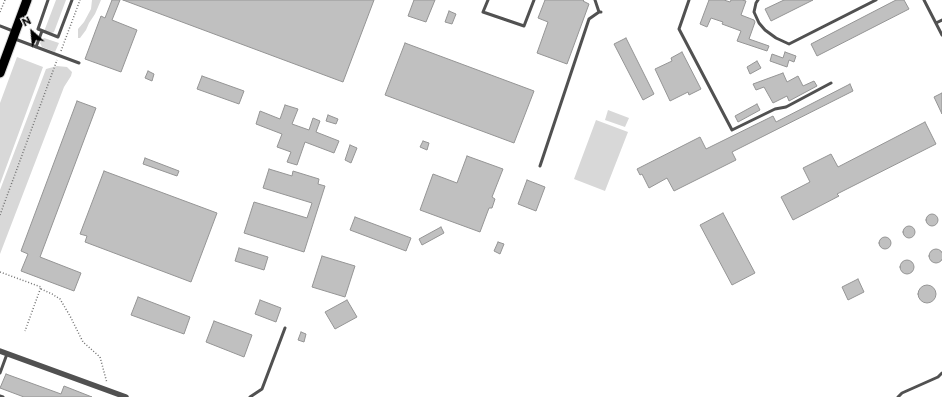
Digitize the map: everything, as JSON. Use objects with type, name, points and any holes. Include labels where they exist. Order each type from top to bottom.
[{"type":"main road","points":[[0,73],[27,0]]},
{"type":"street","points":[[0,351],[126,397]]},
{"type":"lane","points":[[48,0],[38,29],[58,37],[72,0]]},
{"type":"lane","points":[[488,0],[483,12],[524,26],[534,0]]},
{"type":"lane","points":[[540,166],[589,19],[600,12],[595,0]]},
{"type":"lane","points":[[689,0],[679,29],[732,130],[775,109],[786,107],[831,83]]},
{"type":"lane","points":[[758,0],[754,12],[759,23],[765,30],[776,38],[789,44],[876,0]]},
{"type":"lane","points":[[924,0],[942,35]]},
{"type":"lane","points":[[936,23],[942,20]]},
{"type":"lane","points":[[0,26],[36,47],[79,63]]},
{"type":"lane","points":[[36,47],[42,31]]},
{"type":"lane","points":[[250,397],[262,389],[285,328]]},
{"type":"lane","points":[[0,373],[7,354]]},
{"type":"lane","points":[[898,397],[902,393],[938,377],[942,373]]},
{"type":"path","points":[[0,12],[4,0]]},
{"type":"path","points":[[0,215],[80,0]]},
{"type":"path","points":[[0,272],[41,287],[41,290],[60,299],[83,342],[100,357],[108,390]]},
{"type":"path","points":[[26,331],[41,290]]},
{"type":"shaded area","points":[[56,0],[66,0],[54,32],[52,33],[45,31],[45,29]]},
{"type":"shaded area","points":[[92,0],[101,0],[86,30],[80,38],[78,38],[78,29],[84,22],[91,9]]},
{"type":"shaded area","points":[[44,38],[59,43],[55,52],[42,47],[40,43]]},
{"type":"shaded area","points":[[17,57],[43,67],[0,184],[0,103]]},
{"type":"shaded area","points":[[57,66],[67,67],[72,72],[71,76],[64,87],[0,254],[0,190],[46,69]]},
{"type":"shaded area","points":[[608,110],[629,118],[625,127],[605,120]]},
{"type":"shaded area","points":[[596,120],[628,132],[605,191],[574,179]]},
{"type":"building","points":[[112,0],[120,0],[112,20],[137,30],[121,72],[85,59],[101,16],[105,18]]},
{"type":"building","points":[[123,0],[374,0],[343,82]]},
{"type":"building","points":[[414,0],[435,0],[426,22],[408,16]]},
{"type":"building","points":[[545,0],[584,0],[583,1],[589,4],[567,64],[537,53],[548,22],[538,18]]},
{"type":"building","points":[[709,0],[724,0],[730,2],[731,0],[746,1],[741,15],[754,20],[755,22],[749,39],[769,46],[767,51],[737,41],[741,31],[722,24],[723,22],[711,18],[707,27],[700,24]]},
{"type":"building","points":[[784,0],[813,0],[771,21],[765,9]]},
{"type":"building","points":[[896,0],[904,0],[909,9],[817,56],[811,44]]},
{"type":"building","points":[[449,11],[456,14],[452,24],[445,22]]},
{"type":"building","points":[[626,38],[654,94],[643,100],[614,44]]},
{"type":"building","points":[[405,43],[534,91],[514,143],[385,95]]},
{"type":"building","points":[[682,52],[701,89],[689,95],[688,92],[670,101],[655,69],[672,61],[671,58]]},
{"type":"building","points":[[785,52],[796,56],[794,62],[789,60],[787,67],[770,61],[772,54],[783,58]]},
{"type":"building","points":[[757,61],[761,68],[750,74],[747,67]]},
{"type":"building","points":[[148,71],[154,74],[152,81],[145,78]]},
{"type":"building","points":[[783,73],[787,82],[798,76],[803,86],[814,81],[817,86],[789,101],[787,96],[773,103],[764,87],[756,90],[753,84]]},
{"type":"building","points":[[202,76],[244,91],[239,104],[197,89]]},
{"type":"building","points":[[850,84],[853,91],[732,152],[736,160],[674,191],[667,178],[649,188],[642,174],[640,175],[637,169],[700,137],[706,149],[773,116],[776,122]]},
{"type":"building","points":[[942,93],[942,114],[934,97]]},
{"type":"building","points":[[77,101],[96,108],[40,257],[81,273],[74,291],[21,271],[28,254],[21,251]]},
{"type":"building","points":[[757,104],[760,110],[738,122],[735,116]]},
{"type":"building","points":[[285,105],[298,109],[292,124],[309,130],[313,118],[320,121],[316,132],[339,141],[334,153],[305,142],[297,165],[287,162],[291,152],[277,147],[282,134],[256,124],[260,111],[280,119]]},
{"type":"building","points":[[328,115],[338,119],[336,124],[326,121]]},
{"type":"building","points":[[925,122],[936,144],[837,194],[839,196],[793,220],[781,197],[810,182],[803,168],[831,154],[838,167]]},
{"type":"building","points":[[423,141],[429,143],[427,150],[420,147]]},
{"type":"building","points":[[350,145],[357,148],[351,163],[345,160]]},
{"type":"building","points":[[467,156],[503,169],[492,197],[495,199],[492,208],[489,208],[480,232],[420,210],[433,174],[457,183]]},
{"type":"building","points":[[145,158],[179,171],[177,176],[143,164]]},
{"type":"building","points":[[269,169],[292,176],[293,171],[319,179],[318,184],[325,186],[304,252],[244,233],[254,202],[307,218],[312,203],[263,188]]},
{"type":"building","points":[[104,171],[217,213],[191,282],[85,242],[87,236],[80,234]]},
{"type":"building","points":[[527,180],[545,187],[536,211],[518,204]]},
{"type":"building","points":[[723,213],[755,273],[732,285],[700,225]]},
{"type":"building","points":[[930,214],[934,214],[938,220],[934,226],[930,226],[926,222],[926,218]]},
{"type":"building","points":[[355,217],[411,238],[406,251],[350,230]]},
{"type":"building","points":[[907,226],[911,226],[915,232],[911,238],[907,238],[903,234],[903,230]]},
{"type":"building","points":[[441,227],[444,233],[422,245],[419,239]]},
{"type":"building","points":[[883,237],[887,237],[891,243],[887,249],[883,249],[879,245],[879,241]]},
{"type":"building","points":[[498,242],[504,244],[500,254],[494,251]]},
{"type":"building","points":[[239,248],[268,257],[264,270],[235,261]]},
{"type":"building","points":[[936,249],[941,251],[943,256],[941,261],[936,263],[931,261],[929,256],[931,251]]},
{"type":"building","points":[[322,256],[355,266],[345,297],[312,287]]},
{"type":"building","points":[[907,260],[912,262],[914,267],[912,272],[907,274],[902,272],[900,267],[902,262]]},
{"type":"building","points":[[858,279],[864,292],[848,300],[842,287]]},
{"type":"building","points":[[927,285],[933,288],[936,294],[933,300],[927,303],[921,300],[918,294],[921,288]]},
{"type":"building","points":[[138,297],[190,317],[184,334],[131,315]]},
{"type":"building","points":[[260,300],[281,308],[276,322],[255,314]]},
{"type":"building","points":[[347,300],[357,317],[335,329],[325,312]]},
{"type":"building","points":[[214,321],[252,335],[244,357],[206,342]]},
{"type":"building","points":[[301,332],[306,334],[304,342],[298,340]]},
{"type":"building","points":[[6,374],[61,394],[64,386],[92,397],[24,397],[0,388]]}]
